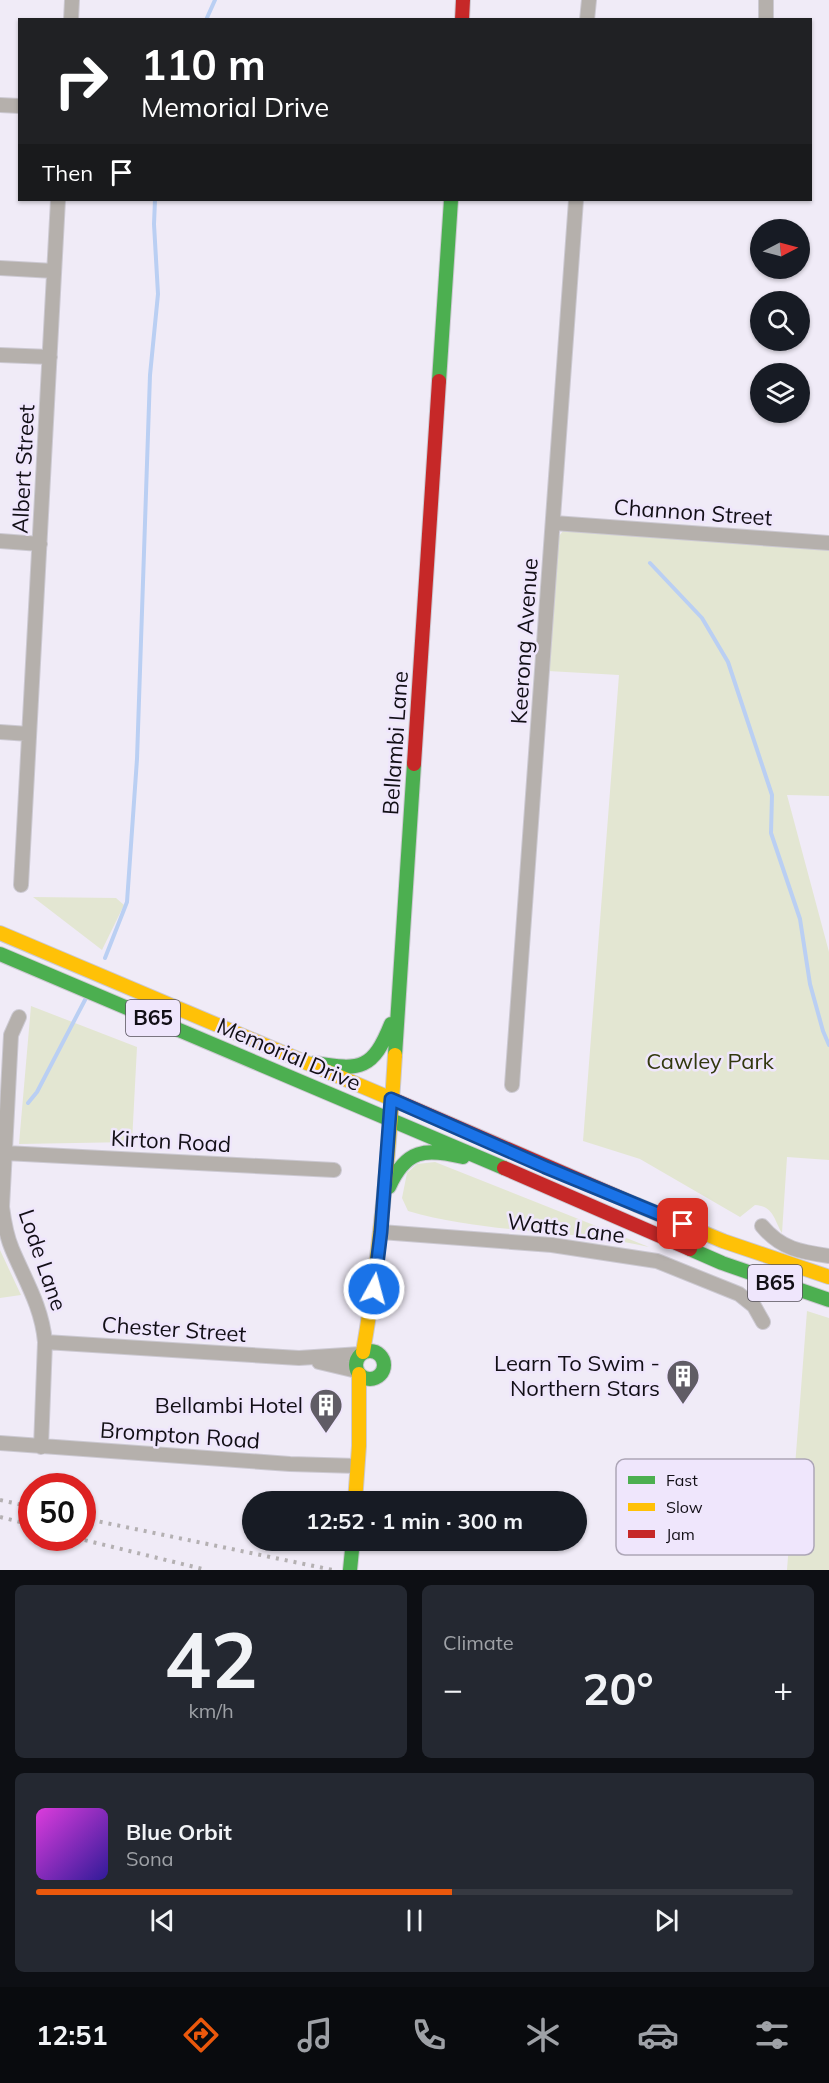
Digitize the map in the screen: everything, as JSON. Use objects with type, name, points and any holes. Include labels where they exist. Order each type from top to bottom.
[{"type":"main road","name":"Bellambi Lane","points":[[374,1289],[381,1232],[398,1008],[451,201]]},
{"type":"main road","name":"Memorial Drive","points":[[0,933],[723,1241],[829,1277]]},
{"type":"main road","name":"Memorial Drive","points":[[0,954],[722,1263],[829,1300]]},
{"type":"main road","points":[[295,1059],[336,1067],[358,1066],[369,1062],[380,1052],[398,1008]]},
{"type":"main road","points":[[383,1206],[397,1169],[403,1161],[420,1151],[449,1153],[495,1165]]},
{"type":"main road","points":[[356,1491],[358,1446],[356,1364],[362,1353],[374,1289]]},
{"type":"main road","points":[[358,1446],[366,1408],[384,1366],[375,1328],[374,1289]]},
{"type":"main road","points":[[362,1353],[375,1352],[381,1356]]},
{"type":"main road","points":[[358,1373],[370,1379],[378,1376]]},
{"type":"main road","points":[[350,1570],[352,1551]]},
{"type":"street","points":[[70,18],[72,0]]},
{"type":"street","points":[[587,18],[589,0]]},
{"type":"street","points":[[766,0],[766,18]]},
{"type":"street","points":[[0,105],[18,106]]},
{"type":"street","name":"Albert Street","points":[[21,885],[58,201]]},
{"type":"street","name":"Keerong Avenue","points":[[512,1085],[576,201]]},
{"type":"street","points":[[0,268],[54,271]]},
{"type":"street","points":[[0,355],[50,357]]},
{"type":"street","name":"Channon Street","points":[[554,523],[829,543]]},
{"type":"street","points":[[0,541],[39,544]]},
{"type":"street","points":[[0,732],[29,734]]},
{"type":"street","name":"Lode Lane","points":[[19,1017],[11,1035],[5,1070],[5,1153],[2,1207],[5,1230],[39,1308],[45,1342],[41,1447]]},
{"type":"street","name":"Kirton Road","points":[[5,1153],[334,1170]]},
{"type":"street","points":[[762,1226],[773,1239],[783,1245],[810,1254],[829,1256]]},
{"type":"street","name":"Watts Lane","points":[[381,1232],[552,1245],[657,1261],[739,1294],[754,1306],[763,1322]]},
{"type":"street","name":"Chester Street","points":[[45,1342],[299,1358]]},
{"type":"street","points":[[299,1358],[362,1353]]},
{"type":"street","points":[[299,1358],[358,1373]]},
{"type":"street","points":[[362,1491],[368,1434],[366,1408]]},
{"type":"street","name":"Brompton Road","points":[[0,1443],[290,1464],[357,1466]]},
{"type":"green space","name":"Cawley Park","points":[[563,531],[829,548],[829,796],[787,795],[829,952],[829,1160],[787,1157],[782,1233],[773,1214],[766,1208],[755,1205],[740,1217],[640,1159],[583,1141],[619,675],[548,671],[556,540]]},
{"type":"green space","points":[[33,897],[116,898],[124,905],[102,950]]},
{"type":"green space","points":[[31,1006],[137,1047],[132,1142],[19,1144]]},
{"type":"green space","points":[[435,1162],[649,1247],[597,1238],[475,1225],[408,1211],[402,1198],[407,1173],[417,1164]]},
{"type":"green space","points":[[0,1250],[21,1295],[0,1298]]},
{"type":"green space","points":[[807,1311],[829,1318],[829,1570],[787,1570],[788,1555],[814,1555],[814,1459],[796,1459]]},
{"type":"waterway","points":[[207,18],[215,0]]},
{"type":"waterway","points":[[105,958],[127,902],[137,759],[150,375],[158,294],[155,201]]},
{"type":"waterway","points":[[650,563],[702,618],[728,662],[772,795],[771,833],[800,919],[810,984],[829,1045]]},
{"type":"waterway","points":[[28,1103],[37,1092],[86,998]]},
{"type":"railway","points":[[0,1500],[18,1504]]},
{"type":"railway","points":[[0,1517],[18,1522]]},
{"type":"railway","points":[[96,1521],[333,1570]]},
{"type":"railway","points":[[96,1543],[207,1570]]},
{"type":"traffic: fast","points":[[439,381],[451,201]]},
{"type":"traffic: fast","points":[[395,1055],[414,764]]},
{"type":"traffic: fast","points":[[0,954],[504,1168]]},
{"type":"traffic: fast","points":[[315,1063],[344,1067],[364,1063],[378,1050],[391,1024]]},
{"type":"traffic: fast","points":[[389,1187],[402,1165],[418,1154],[438,1153],[463,1157]]},
{"type":"traffic: fast","points":[[690,1249],[722,1263],[829,1300]]},
{"type":"traffic: fast","points":[[370,1351],[380,1355],[384,1365],[380,1375],[370,1379],[360,1375],[356,1365],[360,1355],[370,1351]]},
{"type":"traffic: fast","points":[[350,1570],[352,1551]]},
{"type":"traffic: slow","points":[[0,933],[392,1099]]},
{"type":"traffic: slow","points":[[363,1352],[383,1204],[395,1055]]},
{"type":"traffic: slow","points":[[637,1205],[723,1241],[829,1277]]},
{"type":"traffic: slow","points":[[356,1491],[359,1446],[359,1374]]},
{"type":"traffic: jam","points":[[462,18],[463,0]]},
{"type":"traffic: jam","points":[[414,764],[439,381]]},
{"type":"traffic: jam","points":[[392,1099],[637,1205]]},
{"type":"traffic: jam","points":[[504,1168],[690,1249]]},
{"type":"place","name":"Learn To Swim - Northern Stars","points":[[683,1405]]},
{"type":"place","name":"Bellambi Hotel","points":[[326,1434]]},
{"type":"route","points":[[374,1289],[381,1232],[391,1099],[545,1167],[683,1224]]}]
